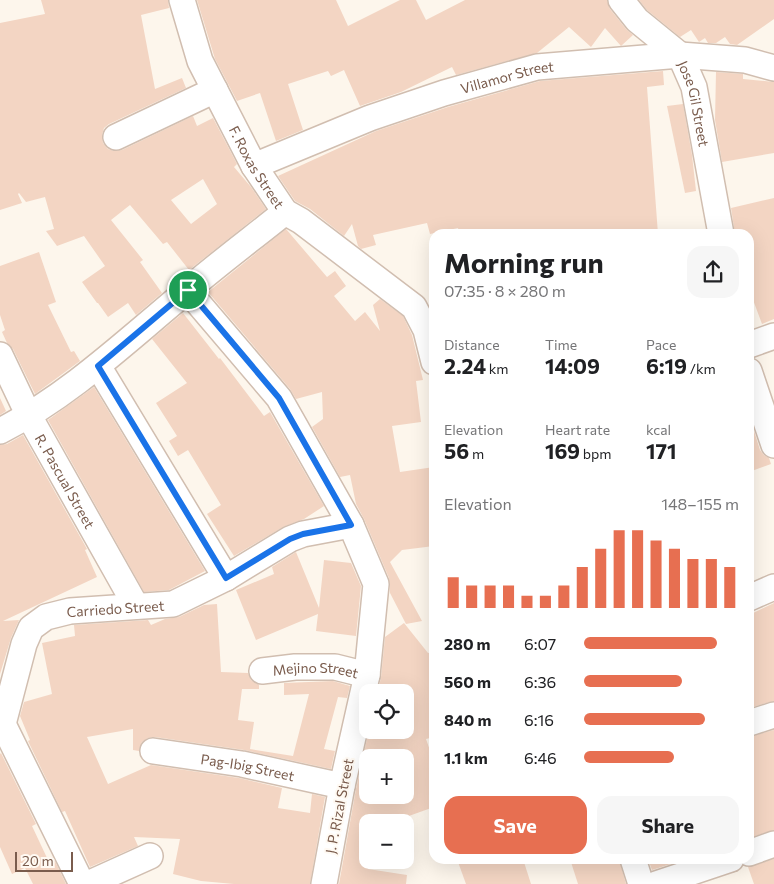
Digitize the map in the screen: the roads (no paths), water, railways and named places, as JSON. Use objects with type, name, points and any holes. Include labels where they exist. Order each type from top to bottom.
[{"type":"street","name":"F. Roxas Street","points":[[182,0],[200,61],[254,166],[285,212],[424,305],[429,342]]},
{"type":"street","name":"Jose Gil Street","points":[[621,0],[637,20],[680,55],[694,87],[721,229]]},
{"type":"street","name":"Villamor Street","points":[[254,166],[370,118],[444,93],[537,67],[680,55],[745,60],[774,68]]},
{"type":"street","points":[[116,137],[215,90]]},
{"type":"street","points":[[0,431],[29,416],[98,366],[285,212]]},
{"type":"street","name":"J. P. Rizal Street","points":[[188,290],[279,398],[351,525],[376,584],[367,675],[342,786],[324,884]]},
{"type":"street","points":[[754,343],[774,336]]},
{"type":"street","name":"R. Pascual Street","points":[[0,355],[29,416],[136,606]]},
{"type":"street","points":[[98,366],[226,578]]},
{"type":"street","points":[[754,386],[774,444]]},
{"type":"street","name":"Carriedo Street","points":[[1,723],[24,644],[31,628],[46,617],[70,611],[173,604],[226,578],[290,539],[303,534],[351,525]]},
{"type":"street","points":[[754,596],[774,587]]},
{"type":"street","name":"Mejino Street","points":[[262,671],[335,667],[367,675]]},
{"type":"street","points":[[754,721],[774,715]]},
{"type":"street","points":[[1,723],[82,884]]},
{"type":"street","name":"Pag-Ibig Street","points":[[153,751],[242,764],[342,786]]},
{"type":"street","points":[[754,851],[774,844]]},
{"type":"street","points":[[88,884],[150,856]]},
{"type":"street","points":[[635,864],[641,884]]},
{"type":"street","points":[[656,884],[716,864]]}]
